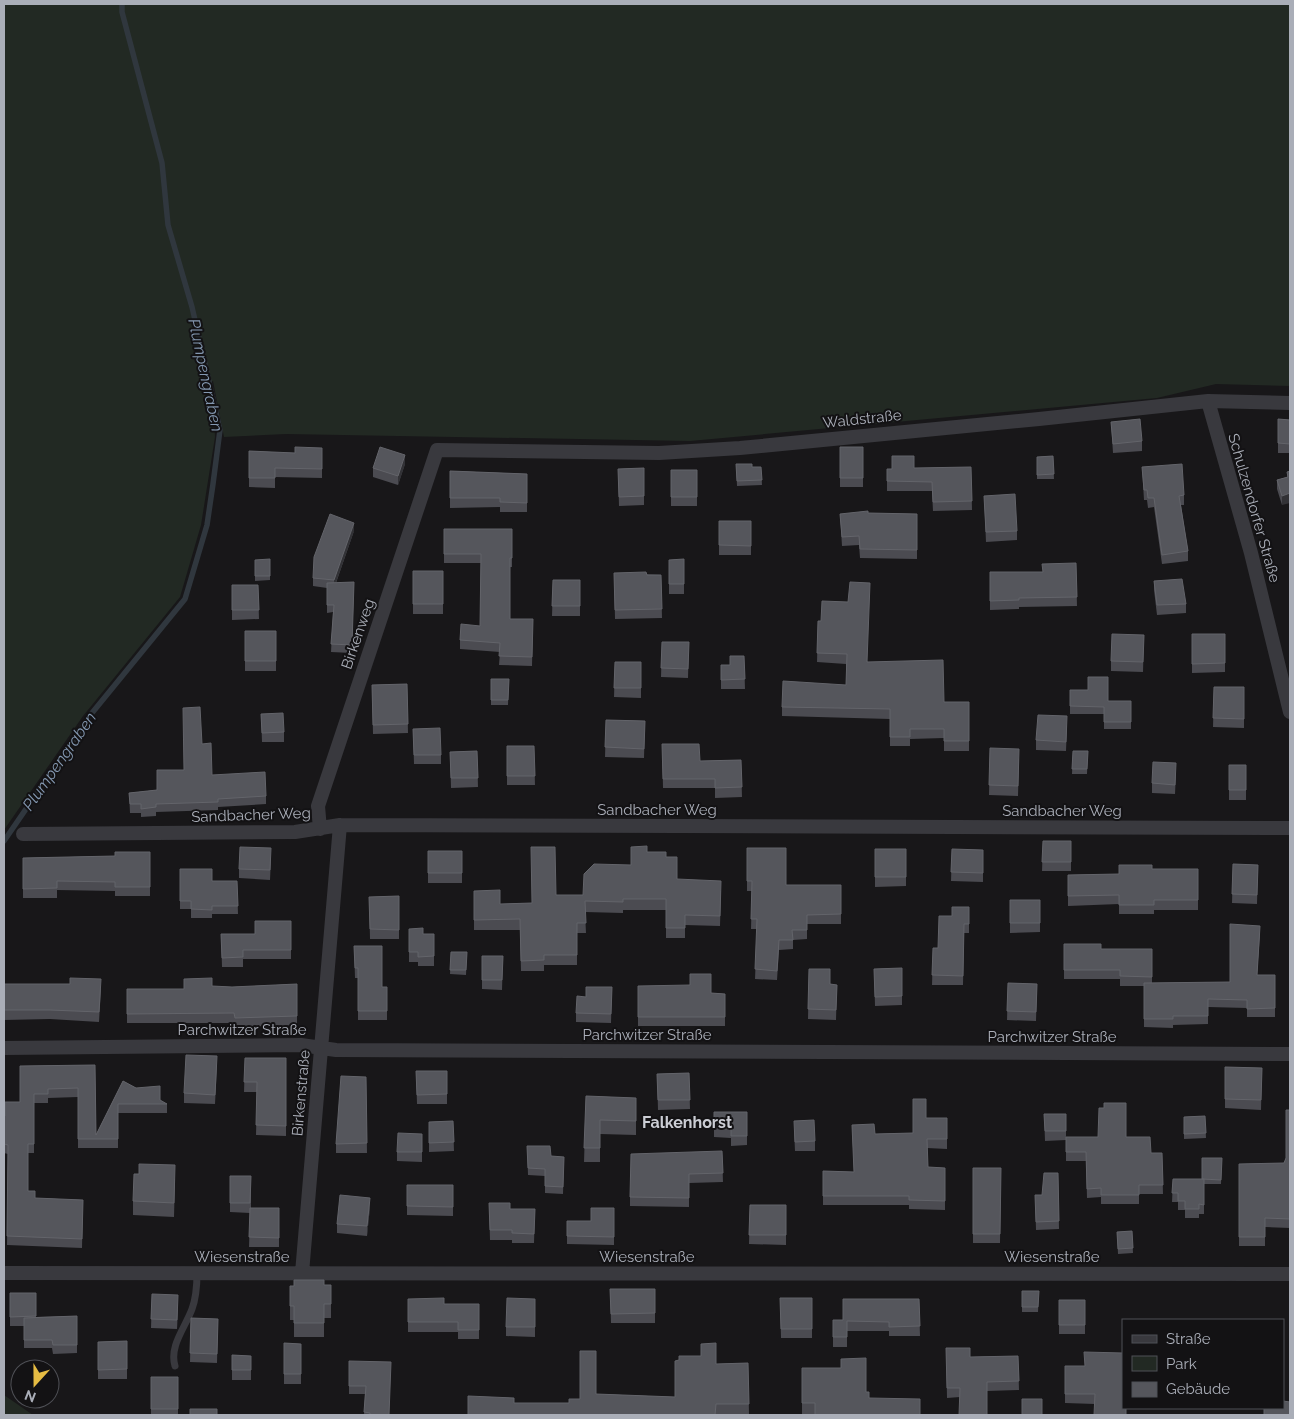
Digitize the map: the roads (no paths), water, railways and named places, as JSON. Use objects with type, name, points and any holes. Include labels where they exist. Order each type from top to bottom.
[{"type":"street","name":"Waldstraße","points":[[436,450],[659,453],[740,448],[1208,401],[1290,403]]},
{"type":"street","name":"Schulzendorfer Straße","points":[[1208,401],[1251,554],[1290,712]]},
{"type":"street","name":"Birkenweg","points":[[320,828],[318,806],[436,450]]},
{"type":"street","name":"Sandbacher Weg","points":[[23,834],[295,832],[340,826],[1290,828]]},
{"type":"street","name":"Birkenstraße","points":[[302,1273],[340,826]]},
{"type":"street","name":"Parchwitzer Straße","points":[[4,1048],[301,1045],[336,1050],[1290,1054]]},
{"type":"street","name":"Wiesenstraße","points":[[4,1273],[1290,1274]]},
{"type":"lane","points":[[175,1366],[172,1356],[174,1347],[193,1306],[198,1273]]},
{"type":"waterway","name":"Plumpengraben","points":[[4,841],[92,713],[185,599],[207,525],[213,484],[220,430],[192,307],[168,225],[162,163],[122,12],[122,4]]},
{"type":"district","name":"Falkenhorst","points":[[687,1122]]}]
